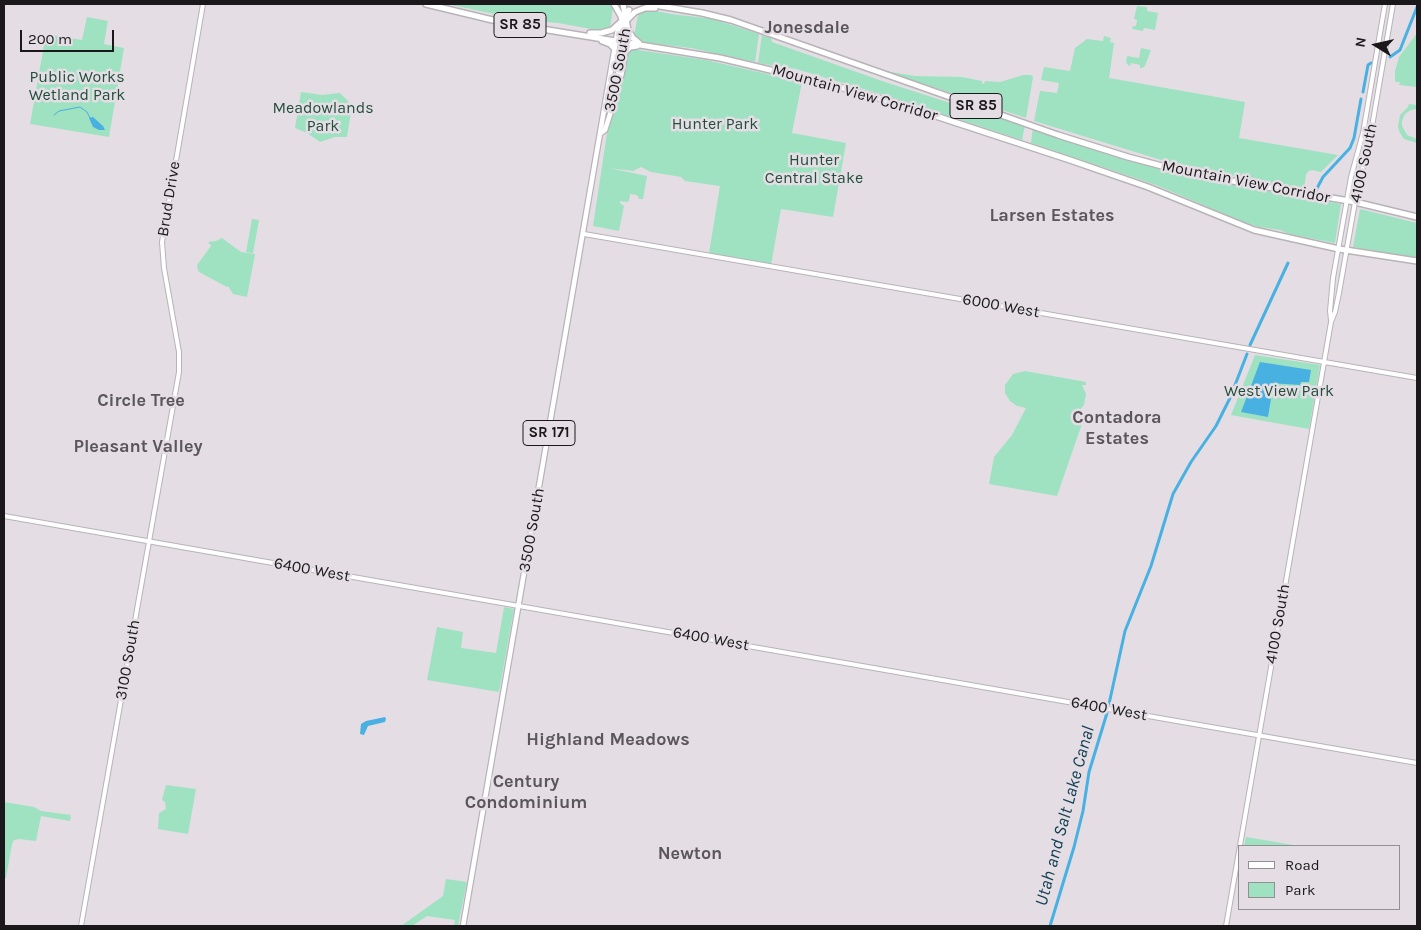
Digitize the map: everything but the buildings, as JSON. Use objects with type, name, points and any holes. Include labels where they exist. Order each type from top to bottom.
[{"type":"highway","name":"Mountain View Corridor","points":[[426,4],[494,21],[689,52],[825,82],[896,103],[1113,175],[1254,230],[1338,249],[1417,261]]},
{"type":"highway","points":[[614,4],[633,38],[642,45]]},
{"type":"highway","points":[[623,4],[624,42]]},
{"type":"highway","name":"Mountain View Corridor","points":[[648,4],[708,14],[752,27],[1112,153],[1192,174],[1355,202],[1417,217]]},
{"type":"highway","points":[[664,4],[694,9],[708,14]]},
{"type":"highway","points":[[618,32],[630,7]]},
{"type":"highway","points":[[539,28],[550,26],[598,34],[609,31],[638,11],[648,8],[695,12]]},
{"type":"highway","points":[[523,26],[541,31],[604,41],[614,49]]},
{"type":"highway","points":[[617,82],[621,75],[625,52],[630,47],[637,46],[689,52]]},
{"type":"main road","name":"3500 South","points":[[463,926],[618,32]]},
{"type":"main road","name":"3500 South","points":[[601,134],[606,130],[624,42]]},
{"type":"street","name":"Brud Drive","points":[[175,394],[179,372],[179,358],[163,262],[162,235],[203,4]]},
{"type":"street","name":"4100 South","points":[[1240,845],[1331,322],[1331,302],[1338,249],[1351,177],[1363,133],[1386,4]]},
{"type":"street","name":"4100 South","points":[[1331,322],[1335,312],[1355,202],[1369,144],[1393,4]]},
{"type":"street","name":"6000 West","points":[[584,234],[1417,378]]},
{"type":"street","name":"3100 South","points":[[81,926],[175,394]]},
{"type":"street","name":"6400 West","points":[[4,516],[1417,762]]},
{"type":"street","name":"4100 South","points":[[1226,926],[1238,857]]},
{"type":"green space","points":[[447,4],[610,4],[613,8],[610,28],[592,31],[591,29],[558,23],[523,20]]},
{"type":"green space","points":[[1137,6],[1147,7],[1147,11],[1158,13],[1155,30],[1144,28],[1143,31],[1132,29],[1133,26],[1136,26],[1137,20],[1134,19]]},
{"type":"green space","points":[[651,10],[713,19],[759,34],[755,62],[691,48],[639,41],[634,36],[638,15],[643,11]]},
{"type":"green space","name":"Public Works Wetland Park","points":[[87,17],[108,21],[104,44],[124,48],[109,137],[30,124],[46,34],[82,40]]},
{"type":"green space","points":[[1417,33],[1417,87],[1399,85],[1400,82],[1395,82],[1395,71],[1399,57]]},
{"type":"green space","points":[[762,35],[771,38],[772,42],[885,82],[1025,125],[1022,140],[887,96],[796,69],[758,63]]},
{"type":"green space","points":[[1104,36],[1111,38],[1110,42],[1114,43],[1109,78],[1245,102],[1239,138],[1338,155],[1321,172],[1312,170],[1306,174],[1304,190],[1171,163],[1034,121],[1040,91],[1057,93],[1059,83],[1041,80],[1044,67],[1070,71],[1075,48],[1087,39],[1103,41]]},
{"type":"green space","points":[[1141,48],[1151,50],[1145,66],[1140,68],[1140,65],[1131,63],[1130,66],[1128,65],[1126,62],[1127,56],[1139,58]]},
{"type":"green space","name":"Hunter Park","points":[[631,49],[706,60],[802,82],[792,133],[846,143],[833,217],[781,209],[771,265],[709,253],[720,186],[685,181],[681,177],[651,172],[641,167],[633,171],[609,168],[647,176],[643,199],[639,199],[637,195],[630,194],[629,201],[620,201],[624,206],[619,231],[593,226],[607,133],[626,54]]},
{"type":"green space","points":[[885,71],[915,76],[962,77],[982,81],[984,84],[985,81],[1000,82],[1023,75],[1031,75],[1033,77],[1026,118]]},
{"type":"green space","name":"Meadowlands Park","points":[[301,92],[322,95],[340,93],[352,105],[347,137],[335,137],[320,142],[307,133],[295,128]]},
{"type":"green space","points":[[1409,104],[1417,105],[1417,109],[1405,114],[1402,126],[1407,135],[1417,139],[1417,143],[1404,139],[1399,131],[1400,115]]},
{"type":"green space","points":[[1033,127],[1069,142],[1186,176],[1341,204],[1335,243],[1246,223],[1156,185],[1031,143]]},
{"type":"green space","points":[[1360,209],[1417,223],[1417,258],[1353,247]]},
{"type":"green space","points":[[252,219],[259,220],[253,253],[246,252]]},
{"type":"green space","points":[[222,238],[241,252],[255,254],[247,297],[233,294],[228,286],[198,270],[197,265],[211,246],[208,242]]},
{"type":"green space","name":"West View Park","points":[[1255,355],[1320,365],[1309,429],[1231,415]]},
{"type":"green space","points":[[1025,371],[1086,382],[1086,385],[1082,385],[1086,394],[1084,405],[1079,411],[1071,415],[1084,418],[1057,496],[989,484],[994,457],[1012,435],[1026,408],[1017,406],[1010,401],[1005,393],[1005,385],[1013,374]]},
{"type":"green space","points":[[504,607],[514,609],[499,692],[427,680],[437,627],[463,632],[461,648],[496,653]]},
{"type":"green space","points":[[166,785],[196,789],[188,834],[158,829],[159,813],[166,809],[165,802],[162,800]]},
{"type":"green space","points":[[4,802],[34,807],[41,811],[71,815],[70,821],[41,816],[36,841],[14,840],[6,878],[4,878]]},
{"type":"green space","points":[[1246,837],[1293,845],[1244,845]]},
{"type":"green space","points":[[446,879],[467,882],[458,926],[454,926],[455,920],[427,916],[412,926],[401,926],[443,896]]},
{"type":"water","points":[[93,117],[105,130],[93,127],[89,118]]},
{"type":"water","points":[[1260,362],[1311,370],[1309,382],[1301,382],[1300,385],[1270,383],[1265,397],[1271,399],[1268,417],[1241,412]]},
{"type":"water","points":[[385,717],[385,722],[368,726],[364,735],[360,734],[361,724]]},
{"type":"waterway","name":"Utah and Salt Lake Canal","points":[[1390,57],[1400,50],[1417,7]]},
{"type":"waterway","name":"Utah and Salt Lake Canal","points":[[1363,92],[1368,65],[1371,63]]},
{"type":"waterway","name":"Utah and Salt Lake Canal","points":[[1315,192],[1323,177],[1350,148],[1354,138],[1361,99]]},
{"type":"waterway","points":[[54,115],[59,111],[80,107],[87,112],[90,118]]},
{"type":"waterway","name":"Utah and Salt Lake Canal","points":[[1250,345],[1288,263]]},
{"type":"waterway","name":"Utah and Salt Lake Canal","points":[[1109,704],[1125,631],[1151,566],[1173,494],[1191,462],[1216,426],[1230,398],[1247,354]]},
{"type":"waterway","name":"Utah and Salt Lake Canal","points":[[1050,926],[1074,847],[1083,811],[1089,772],[1107,713]]},
{"type":"district","name":"Jonesdale","points":[[807,28]]},
{"type":"district","name":"Larsen Estates","points":[[1052,216]]},
{"type":"district","name":"Circle Tree","points":[[141,401]]},
{"type":"district","name":"Contadora Estates","points":[[1117,428]]},
{"type":"district","name":"Pleasant Valley","points":[[138,447]]},
{"type":"district","name":"Highland Meadows","points":[[608,740]]},
{"type":"district","name":"Century Condominium","points":[[526,792]]},
{"type":"district","name":"Newton","points":[[690,854]]},
{"type":"park label","name":"Hunter Central Stake","points":[[814,169]]}]
